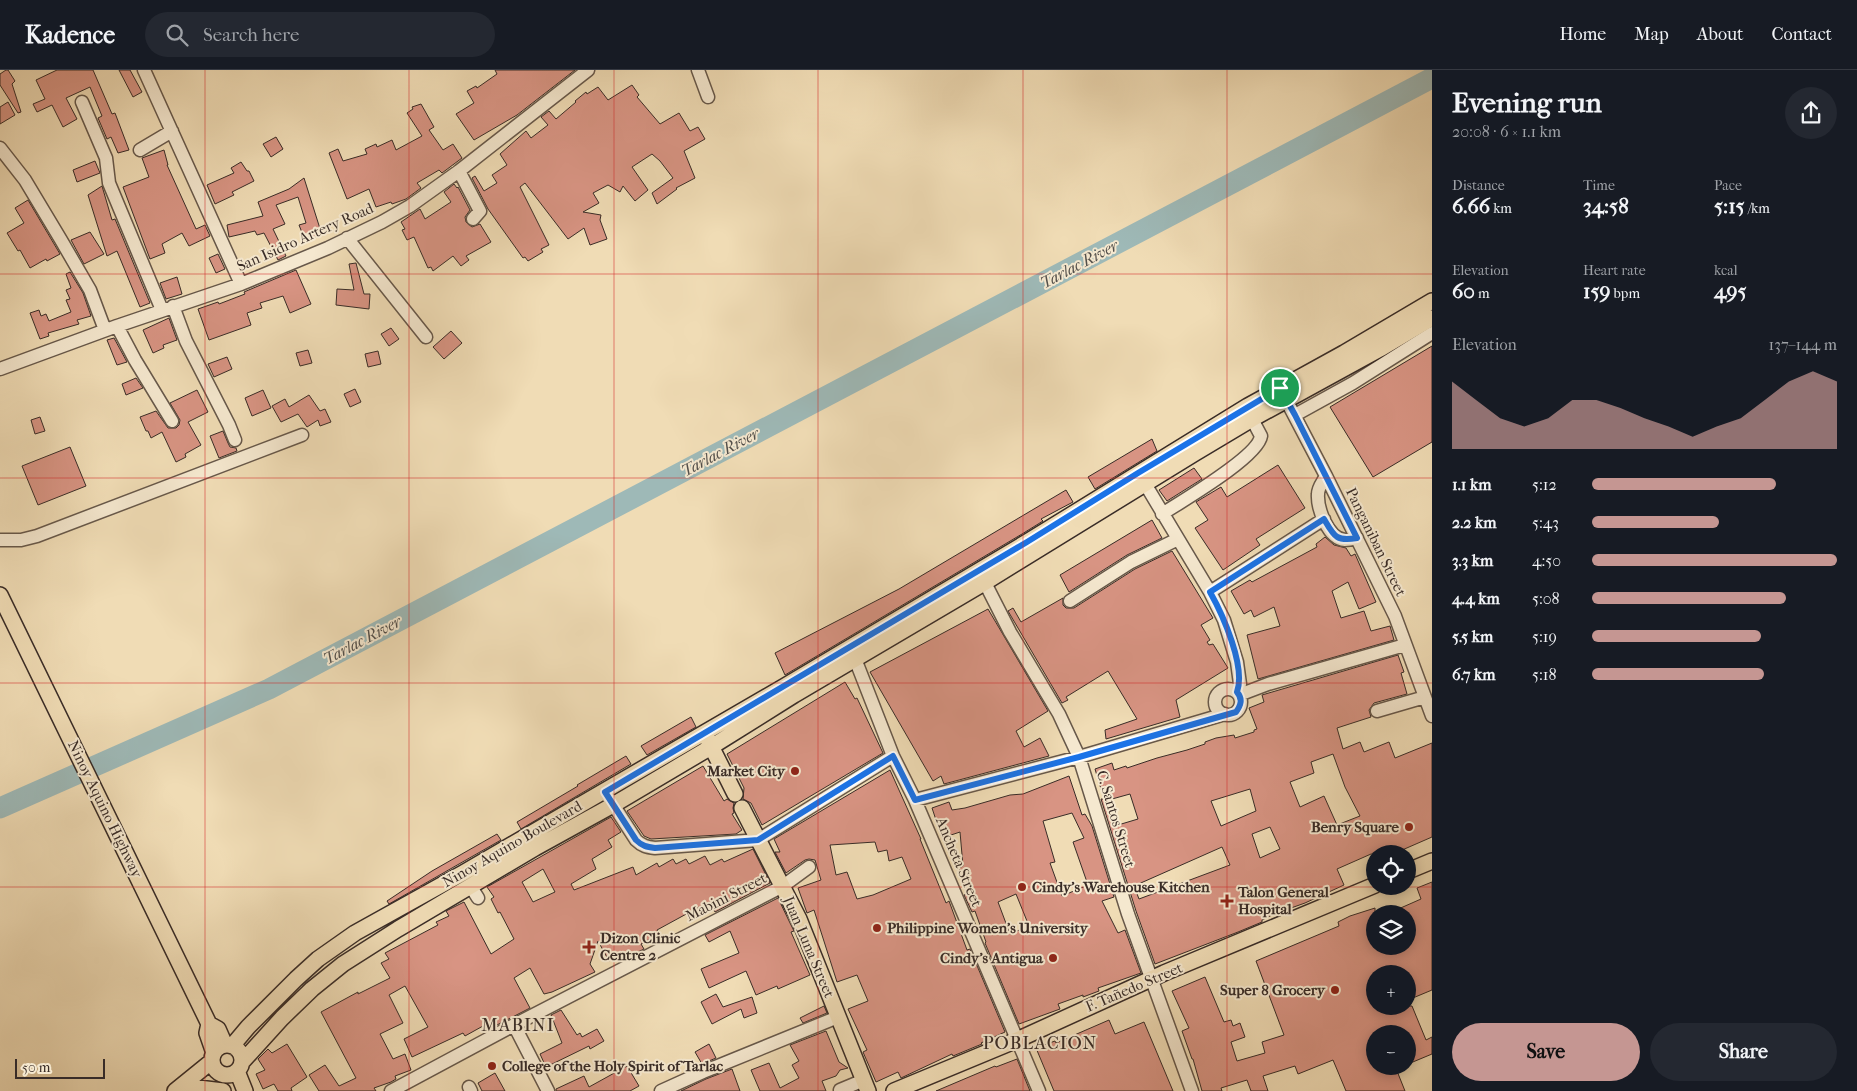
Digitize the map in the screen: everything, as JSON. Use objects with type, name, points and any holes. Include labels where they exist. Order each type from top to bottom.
[{"type":"main road","name":"Ninoy Aquino Boulevard","points":[[1141,478],[1252,419],[1284,394],[1344,353],[1432,301]]},
{"type":"main road","name":"Ninoy Aquino Boulevard","points":[[214,1090],[312,989],[343,964],[398,929],[475,892],[535,848],[712,747],[794,695],[853,653],[981,577],[1141,478],[1284,394],[1380,349],[1432,318]]},
{"type":"main road","name":"Ninoy Aquino Highway","points":[[0,595],[208,1020],[207,1033],[221,1051],[240,1052],[236,1069],[245,1091]]},
{"type":"main road","name":"Ninoy Aquino Boulevard","points":[[179,1088],[248,1027],[318,959],[355,933],[605,792],[785,686],[853,653]]},
{"type":"main road","points":[[704,732],[735,794]]},
{"type":"main road","name":"Juan Luna Street","points":[[742,808],[799,919],[866,1086]]},
{"type":"main road","points":[[1416,868],[1432,861]]},
{"type":"main road","name":"F. Tañedo Street","points":[[894,1091],[1017,1040],[1152,979],[1366,889]]},
{"type":"main road","points":[[221,1051],[217,1071],[236,1069]]},
{"type":"main road","points":[[179,1088],[214,1090]]},
{"type":"street","points":[[144,70],[240,284]]},
{"type":"street","points":[[698,70],[708,97]]},
{"type":"street","name":"San Isidro Artery Road","points":[[0,369],[167,308],[240,284],[328,248],[410,206],[459,171],[582,72]]},
{"type":"street","points":[[82,102],[106,158],[109,183],[167,308],[229,425],[235,440]]},
{"type":"street","points":[[140,150],[172,131]]},
{"type":"street","points":[[0,148],[21,174],[111,328],[135,360],[172,420]]},
{"type":"street","points":[[459,171],[480,211],[473,219]]},
{"type":"street","points":[[347,238],[426,337]]},
{"type":"street","points":[[1295,415],[1353,383],[1432,333]]},
{"type":"street","name":"Panganiban Street","points":[[1284,394],[1395,616],[1432,716]]},
{"type":"street","points":[[1162,514],[1233,467],[1254,449],[1261,436],[1252,419]]},
{"type":"street","points":[[0,540],[20,540],[37,536],[302,435]]},
{"type":"street","points":[[1326,476],[1318,493],[1320,513],[1334,536],[1345,540],[1357,538]]},
{"type":"street","points":[[915,800],[1079,757],[1236,712],[1241,701],[1238,693],[1240,680],[1231,640],[1224,620],[1210,592],[1141,478]]},
{"type":"street","points":[[1210,592],[1324,519]]},
{"type":"street","points":[[1070,601],[1131,562],[1178,539]]},
{"type":"street","name":"C. Santos Street","points":[[981,577],[1010,632],[1059,714],[1079,757],[1128,914],[1192,1091]]},
{"type":"street","points":[[1225,714],[1220,712],[1215,703],[1218,693],[1227,689],[1238,693],[1405,645]]},
{"type":"street","name":"Ancheta Street","points":[[853,653],[893,756],[915,800],[1039,1091]]},
{"type":"street","points":[[1376,711],[1425,696]]},
{"type":"street","points":[[605,792],[636,840],[647,847],[655,848],[758,840],[893,756]]},
{"type":"street","name":"Mabini Street","points":[[391,1091],[783,886],[809,868]]},
{"type":"street","points":[[661,1091],[838,1017]]},
{"type":"street","points":[[514,1025],[548,1091]]},
{"type":"street","points":[[840,1090],[866,1086]]},
{"type":"building","points":[[8,70],[15,81],[12,84],[21,112],[18,113],[0,85],[0,74]]},
{"type":"building","points":[[57,70],[93,70],[112,114],[115,113],[129,150],[118,153],[111,137],[107,139],[98,118],[102,116],[90,87],[66,98],[77,119],[63,127],[52,105],[37,112],[33,104],[45,99],[36,80]]},
{"type":"building","points":[[119,70],[130,70],[142,92],[133,97]]},
{"type":"building","points":[[495,70],[575,70],[517,115],[474,140],[456,114],[474,103],[467,91],[476,86],[477,88],[497,74]]},
{"type":"building","points":[[632,85],[639,95],[637,97],[660,124],[679,113],[690,131],[698,127],[705,139],[684,151],[695,178],[676,188],[657,204],[652,193],[673,178],[652,154],[632,167],[648,190],[635,201],[623,186],[620,192],[608,185],[593,193],[599,203],[583,212],[601,215],[600,220],[607,239],[590,245],[584,228],[568,239],[525,183],[520,187],[549,245],[541,249],[543,252],[528,261],[525,257],[523,258],[488,209],[472,178],[475,176],[484,191],[497,183],[492,175],[507,165],[500,154],[526,131],[531,138],[548,125],[541,117],[549,111],[556,119],[586,92],[587,94],[598,87],[608,100]]},
{"type":"building","points":[[8,102],[15,115],[0,124],[0,107]]},
{"type":"building","points":[[421,104],[434,127],[429,130],[443,150],[453,144],[462,158],[442,173],[439,170],[417,183],[421,188],[406,199],[392,204],[391,202],[376,207],[369,189],[347,199],[329,153],[338,149],[343,161],[367,154],[365,149],[376,144],[377,147],[392,140],[396,150],[422,136],[407,113],[413,109],[412,107]]},
{"type":"building","points":[[276,137],[283,149],[271,157],[263,144]]},
{"type":"building","points":[[164,150],[167,165],[196,229],[205,225],[210,236],[189,246],[182,233],[162,244],[165,253],[150,259],[123,187],[149,177],[142,158]]},
{"type":"building","points":[[95,161],[100,173],[77,182],[73,170]]},
{"type":"building","points":[[241,162],[249,171],[254,181],[232,192],[234,195],[215,204],[207,185],[234,173],[231,168]]},
{"type":"building","points":[[304,178],[322,235],[305,240],[299,225],[306,223],[298,197],[276,205],[285,224],[273,229],[286,256],[278,260],[264,233],[257,235],[255,231],[229,237],[227,225],[263,216],[258,202],[289,189]]},
{"type":"building","points":[[454,184],[458,187],[470,210],[465,217],[466,222],[472,227],[480,224],[491,242],[466,256],[469,260],[461,266],[453,256],[433,271],[431,267],[428,268],[414,237],[407,240],[402,230],[405,229],[401,222],[420,209],[425,219],[451,202],[444,192]]},
{"type":"building","points":[[102,186],[112,220],[115,219],[150,303],[140,307],[117,251],[107,256],[88,195]]},
{"type":"building","points":[[28,200],[60,254],[30,268],[20,250],[18,251],[7,233],[24,223],[15,208]]},
{"type":"building","points":[[90,232],[104,254],[84,264],[71,240]]},
{"type":"building","points":[[218,254],[225,269],[216,273],[209,258]]},
{"type":"building","points":[[356,263],[364,294],[370,294],[369,309],[336,305],[337,289],[354,290],[349,264]]},
{"type":"building","points":[[296,270],[311,304],[290,313],[283,296],[260,303],[262,308],[247,313],[251,325],[209,340],[198,309],[218,302],[219,304],[245,294],[244,292]]},
{"type":"building","points":[[70,272],[83,293],[91,316],[77,320],[79,324],[48,333],[49,336],[40,339],[30,313],[39,310],[41,316],[46,314],[49,321],[71,312],[66,300],[70,299],[66,290],[71,288],[66,274]]},
{"type":"building","points":[[177,277],[182,294],[166,299],[160,283]]},
{"type":"building","points":[[169,318],[177,340],[163,345],[164,348],[153,353],[143,330]]},
{"type":"building","points":[[391,328],[399,339],[389,346],[381,334]]},
{"type":"building","points":[[451,331],[462,343],[444,359],[433,347]]},
{"type":"building","points":[[114,338],[127,362],[117,365],[107,340]]},
{"type":"building","points":[[1432,346],[1432,442],[1373,477],[1330,407]]},
{"type":"building","points":[[308,350],[312,363],[300,366],[296,353]]},
{"type":"building","points":[[378,351],[381,364],[368,367],[365,354]]},
{"type":"building","points":[[227,357],[232,369],[214,377],[208,364]]},
{"type":"building","points":[[136,378],[143,388],[126,395],[122,384]]},
{"type":"building","points":[[355,389],[361,402],[350,407],[344,394]]},
{"type":"building","points":[[197,390],[208,412],[188,422],[201,445],[185,454],[186,457],[176,462],[162,432],[151,438],[140,417],[156,411],[168,428],[176,428],[180,420],[170,403]]},
{"type":"building","points":[[263,390],[271,408],[252,416],[245,398]]},
{"type":"building","points":[[309,395],[320,411],[325,409],[331,422],[320,426],[318,420],[307,427],[298,414],[281,422],[272,406],[285,399],[289,407]]},
{"type":"building","points":[[40,417],[45,431],[35,434],[31,420]]},
{"type":"building","points":[[223,431],[230,447],[236,448],[237,451],[219,458],[210,436]]},
{"type":"building","points":[[1152,439],[1157,451],[1095,489],[1088,477]]},
{"type":"building","points":[[70,447],[86,486],[38,505],[22,466]]},
{"type":"building","points":[[1278,465],[1305,508],[1256,539],[1260,545],[1223,570],[1195,528],[1208,520],[1196,502],[1221,487],[1227,497]]},
{"type":"building","points":[[1194,468],[1202,479],[1167,501],[1159,490]]},
{"type":"building","points":[[1066,490],[1073,502],[1041,519],[1043,521],[1022,534],[785,675],[775,653],[899,589]]},
{"type":"building","points":[[1152,520],[1162,538],[1127,555],[1069,592],[1060,575]]},
{"type":"building","points":[[1325,537],[1334,545],[1346,548],[1351,556],[1355,554],[1376,602],[1359,609],[1348,582],[1332,591],[1341,618],[1364,611],[1371,631],[1390,626],[1394,640],[1258,679],[1247,635],[1280,626],[1274,607],[1254,617],[1251,610],[1244,614],[1231,591],[1250,580],[1252,582],[1317,547],[1316,544]]},
{"type":"building","points":[[1172,551],[1213,618],[1201,625],[1210,640],[1207,642],[1209,645],[1213,644],[1228,668],[1176,700],[1180,717],[1106,739],[1105,730],[1137,719],[1108,671],[1066,697],[1068,700],[1062,703],[1008,611],[1013,608],[1021,622],[1063,598],[1063,605],[1066,608],[1074,608],[1135,569]]},
{"type":"building","points":[[988,609],[1048,711],[1016,731],[1024,747],[1040,738],[1049,756],[944,784],[941,776],[933,781],[870,672]]},
{"type":"building","points":[[1398,655],[1404,672],[1401,673],[1407,694],[1374,703],[1369,710],[1371,717],[1337,728],[1343,749],[1360,742],[1364,752],[1389,742],[1395,758],[1432,743],[1432,837],[1414,845],[1366,845],[1366,856],[1337,869],[1344,885],[1305,903],[1291,908],[1290,906],[1262,920],[1262,922],[1155,964],[1136,911],[1101,799],[1104,799],[1095,769],[1112,763],[1114,770],[1126,766],[1127,768],[1205,744],[1205,742],[1216,738],[1234,735],[1235,738],[1254,732],[1257,729],[1249,708],[1264,702],[1262,695]],"holes":[[[1333,754],[1345,787],[1360,816],[1337,825],[1324,796],[1300,807],[1290,782],[1314,773],[1311,762]],[[1250,789],[1256,811],[1221,826],[1211,801]],[[1130,794],[1138,819],[1118,825],[1112,799]],[[1270,827],[1280,849],[1260,858],[1252,834]],[[1222,847],[1230,865],[1139,899],[1134,886]]]},
{"type":"building","name":"Market City","points":[[845,682],[855,699],[857,698],[883,753],[762,825],[751,803],[743,799],[744,788],[727,754]]},
{"type":"building","points":[[691,717],[696,727],[647,755],[641,746]]},
{"type":"building","points":[[626,756],[631,764],[521,829],[517,822]]},
{"type":"building","points":[[703,766],[724,801],[727,799],[734,803],[734,813],[732,814],[742,830],[736,834],[651,839],[644,836],[627,811]]},
{"type":"building","points":[[890,770],[921,839],[946,903],[949,901],[967,950],[970,949],[1005,1032],[982,1044],[953,1056],[952,1054],[901,1078],[898,1072],[876,1082],[863,1052],[867,1050],[848,1009],[868,1001],[857,975],[837,982],[814,910],[807,913],[798,888],[821,880],[815,860],[805,860],[786,873],[775,852],[780,852],[774,839]],"holes":[[[875,842],[878,852],[887,850],[889,861],[902,857],[911,879],[873,895],[857,899],[847,872],[836,875],[830,845]]]},
{"type":"building","points":[[1069,776],[1082,815],[1085,814],[1092,826],[1114,897],[1102,901],[1118,933],[1125,930],[1141,973],[1098,988],[1099,991],[1083,997],[1083,995],[1058,1004],[1060,1009],[1019,1024],[985,943],[975,911],[972,912],[964,895],[970,893],[959,868],[963,866],[960,832],[942,838],[932,808],[949,802],[952,810],[965,808],[1010,795],[1023,794]],"holes":[[[1072,813],[1084,838],[1073,842],[1088,885],[1062,896],[1050,863],[1055,862],[1043,821]],[[1016,894],[1029,926],[1010,934],[998,902]]]},
{"type":"building","points":[[611,817],[621,832],[608,840],[612,847],[592,859],[596,869],[571,884],[574,890],[633,867],[636,875],[657,863],[659,867],[673,859],[676,864],[686,859],[689,864],[705,856],[710,865],[722,859],[724,862],[753,849],[770,883],[715,912],[713,908],[704,912],[701,906],[657,930],[659,934],[641,944],[644,949],[618,962],[615,957],[609,961],[598,941],[590,964],[595,972],[552,992],[544,994],[530,968],[514,978],[530,1008],[495,1026],[492,1021],[465,1036],[463,1033],[412,1057],[404,1039],[428,1027],[405,986],[389,995],[403,1023],[380,1034],[393,1059],[405,1054],[411,1070],[395,1076],[396,1079],[391,1082],[374,1088],[376,1091],[319,1091],[309,1075],[325,1065],[339,1086],[356,1078],[321,1012],[358,992],[358,994],[390,978],[381,963],[389,959],[385,953],[438,925],[436,922],[449,916],[446,911],[464,902],[491,954],[514,939],[500,912],[498,913],[491,899],[494,897],[487,887]],"holes":[[[543,869],[555,892],[533,902],[522,882]]]},
{"type":"building","points":[[497,834],[501,840],[389,904],[387,901],[432,871]]},
{"type":"building","points":[[1432,882],[1432,990],[1416,997],[1416,965],[1366,965],[1366,1015],[1416,1015],[1426,1040],[1432,1037],[1432,1054],[1416,1061],[1416,1025],[1366,1025],[1366,1075],[1399,1075],[1405,1091],[1346,1091],[1333,1060],[1298,1074],[1295,1066],[1263,1076],[1268,1091],[1251,1091],[1247,1080],[1221,1088],[1222,1091],[1202,1091],[1193,1059],[1182,1031],[1189,1028],[1172,991],[1205,977],[1224,1022],[1231,1020],[1233,1026],[1240,1023],[1245,1037],[1231,1042],[1237,1061],[1265,1053],[1262,1042],[1284,1035],[1256,961],[1339,926],[1338,922],[1366,911],[1366,955],[1416,955],[1416,905],[1407,905],[1421,899],[1417,888]]},
{"type":"building","points":[[778,898],[794,931],[791,932],[810,975],[778,989],[777,986],[756,995],[746,971],[709,988],[701,969],[739,953],[730,931],[709,942],[705,935]]},
{"type":"building","points":[[716,994],[723,1007],[752,997],[757,1013],[744,1018],[741,1009],[712,1024],[701,1002]]},
{"type":"building","points":[[824,1006],[827,1013],[803,1023],[800,1018]]},
{"type":"building","points":[[561,1010],[577,1035],[580,1033],[582,1037],[597,1029],[604,1041],[590,1049],[589,1046],[546,1067],[540,1054],[562,1043],[551,1015]]},
{"type":"building","points":[[1109,1020],[1115,1034],[1144,1022],[1173,1091],[1054,1091],[1036,1048],[1055,1041],[1056,1043]]},
{"type":"building","points":[[826,1031],[839,1062],[848,1068],[840,1070],[836,1076],[822,1081],[826,1091],[760,1091],[751,1070],[769,1063],[780,1088],[799,1078],[792,1065],[799,1061],[790,1045]]},
{"type":"building","points":[[287,1044],[307,1077],[291,1088],[292,1091],[278,1091],[274,1084],[263,1089],[256,1074],[265,1070],[258,1059],[268,1049],[272,1053]]},
{"type":"building","points":[[709,1044],[716,1058],[702,1064],[695,1052]]},
{"type":"building","points":[[1017,1059],[1030,1091],[936,1091],[995,1066]]},
{"type":"building","points":[[627,1066],[639,1086],[630,1091],[556,1091],[556,1089],[584,1076],[589,1087]]},
{"type":"building","points":[[732,1069],[740,1091],[681,1091],[706,1079]]},
{"type":"building","points":[[495,1073],[505,1091],[482,1091],[478,1083]]},
{"type":"waterway","name":"Tarlac River","points":[[0,808],[269,689],[1432,78]]},
{"type":"place","name":"Market City","points":[[795,771]]},
{"type":"place","name":"Benry Square","points":[[1409,827]]},
{"type":"place","name":"Cindy's Warehouse Kitchen","points":[[1022,887]]},
{"type":"place","name":"Talon General Hospital","points":[[1227,901]]},
{"type":"place","name":"Philippine Women's University","points":[[877,928]]},
{"type":"place","name":"Dizon Clinic Centre 2","points":[[589,947]]},
{"type":"place","name":"Cindy's Antigua","points":[[1053,958]]},
{"type":"place","name":"Super 8 Grocery","points":[[1335,990]]},
{"type":"place","name":"College of the Holy Spirit of Tarlac","points":[[492,1066]]},
{"type":"district","name":"MABINI","points":[[518,1025]]},
{"type":"district","name":"POBLACION","points":[[1040,1043]]},
{"type":"route","points":[[1280,388],[1357,538],[1345,540],[1334,536],[1324,519],[1210,592],[1224,620],[1237,662],[1240,684],[1237,692],[1241,701],[1236,712],[1079,757],[915,800],[893,756],[758,840],[655,848],[647,847],[636,840],[605,792],[1074,514],[1138,473],[1280,388]]}]
